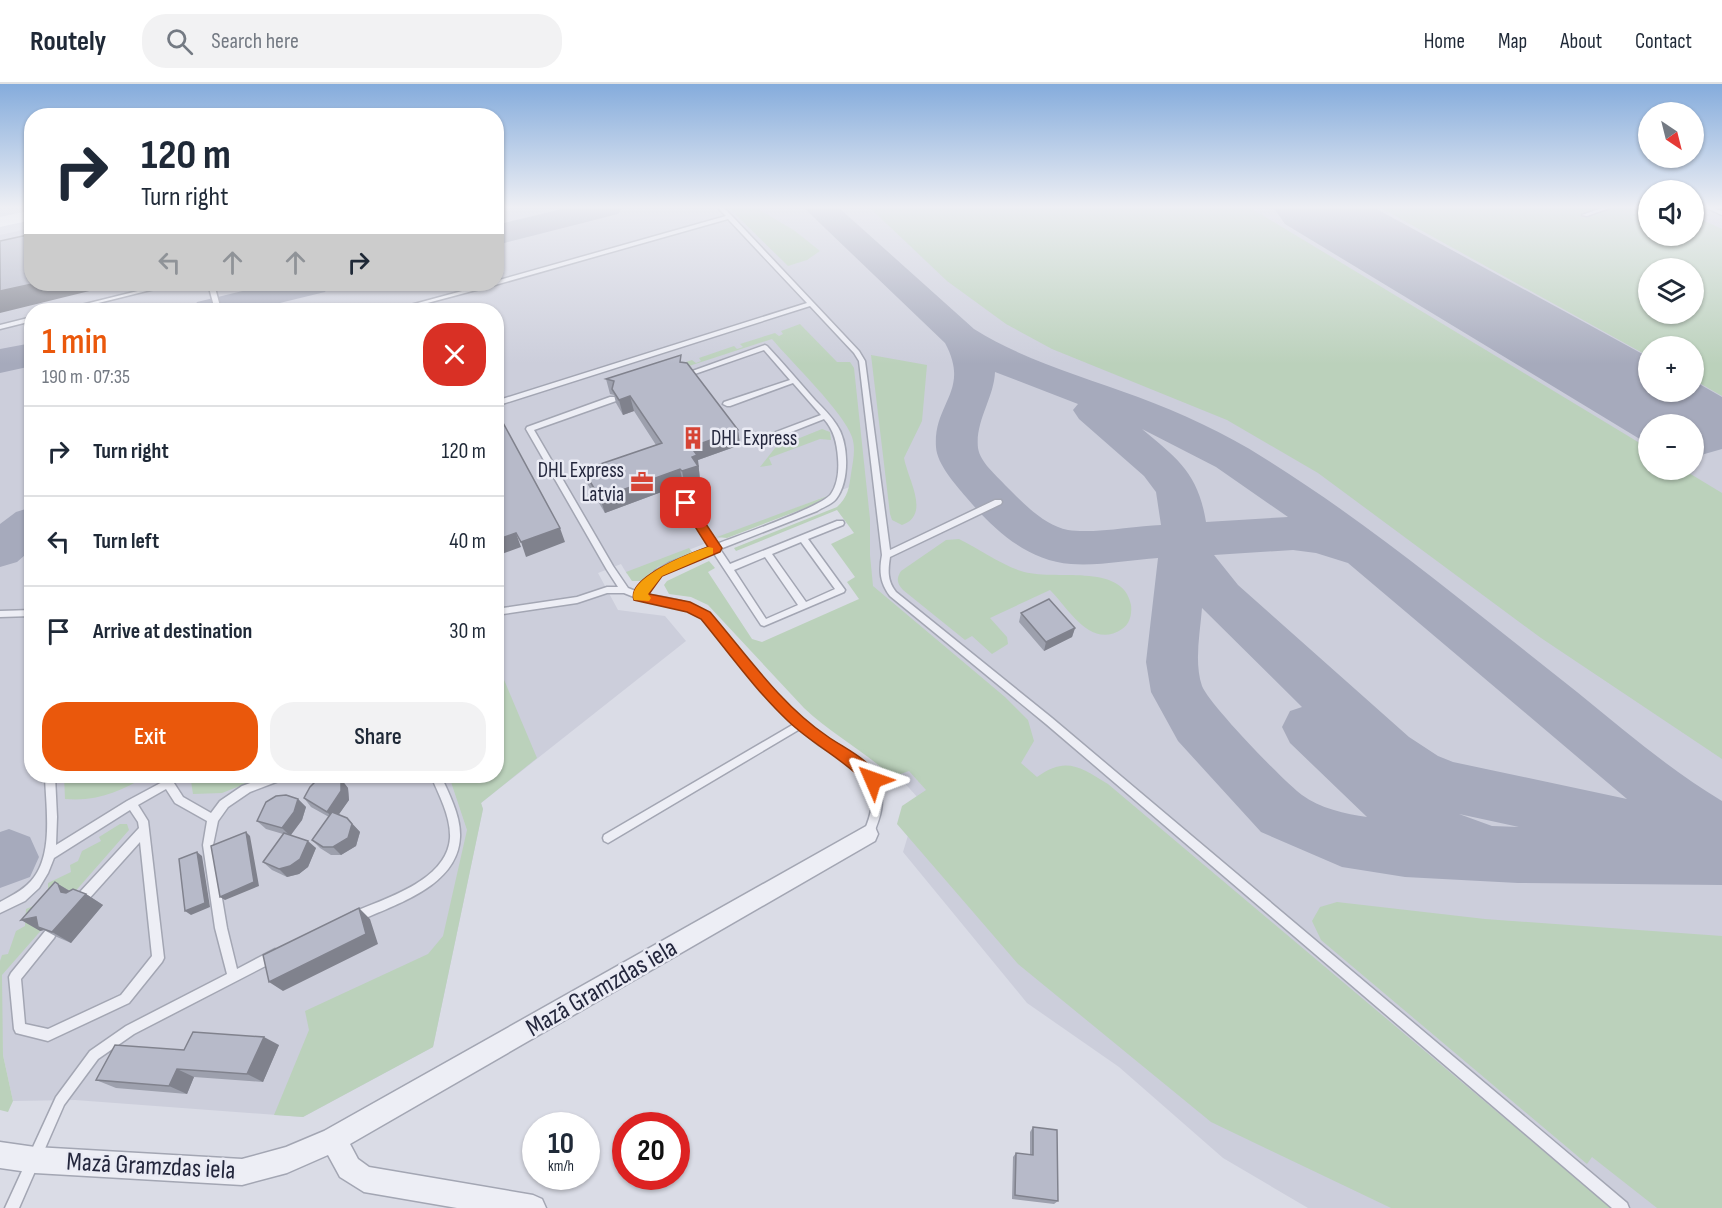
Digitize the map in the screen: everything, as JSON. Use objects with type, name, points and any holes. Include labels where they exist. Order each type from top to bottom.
[{"type":"street","name":"Mazā Gramzdas iela","points":[[0,1155],[35,1160],[243,1172],[287,1160],[333,1140],[868,834]]},
{"type":"street","points":[[333,1140],[350,1168],[364,1179],[533,1208]]},
{"type":"lane","points":[[504,280],[579,259]]},
{"type":"lane","points":[[770,259],[857,352],[862,361],[886,555],[883,571],[885,584],[893,594],[1049,721],[1622,1208]]},
{"type":"lane","points":[[93,303],[143,291]]},
{"type":"lane","points":[[421,303],[465,291]]},
{"type":"lane","points":[[504,401],[812,304]]},
{"type":"lane","points":[[0,327],[24,321]]},
{"type":"lane","points":[[639,596],[658,573],[814,509],[835,495],[840,484],[841,442],[826,416],[765,347],[687,374]]},
{"type":"lane","points":[[727,404],[795,380]]},
{"type":"lane","points":[[613,399],[530,429],[625,590]]},
{"type":"lane","points":[[755,443],[826,416]]},
{"type":"lane","points":[[886,555],[998,502]]},
{"type":"lane","points":[[686,503],[764,623],[841,590],[803,538]]},
{"type":"lane","points":[[729,568],[840,523]]},
{"type":"lane","points":[[767,553],[804,606]]},
{"type":"lane","points":[[504,611],[577,600],[607,590],[625,590],[639,596],[690,607],[705,616],[801,724],[858,764],[873,780],[878,794],[878,811],[868,834]]},
{"type":"lane","points":[[0,614],[24,613]]},
{"type":"lane","points":[[608,838],[801,724]]},
{"type":"lane","points":[[0,909],[24,895],[43,875],[51,854],[50,783]]},
{"type":"lane","points":[[51,854],[168,783],[179,800],[213,819]]},
{"type":"lane","points":[[232,975],[221,928],[208,845],[213,819],[224,804],[246,789],[262,783]]},
{"type":"lane","points":[[348,921],[431,881],[448,862],[455,838],[451,818],[438,783]]},
{"type":"lane","points":[[50,934],[15,977],[20,1029],[48,1035],[125,999],[158,958],[143,821],[131,804]]},
{"type":"lane","points":[[83,897],[143,831]]},
{"type":"lane","points":[[35,1160],[60,1101],[94,1055],[130,1030],[232,975],[285,950]]},
{"type":"lane","name":"Mazā Gramzdas iela","points":[[12,1208],[35,1160]]},
{"type":"shaded area","points":[[0,259],[24,259],[24,291],[504,291],[504,259],[1638,259],[1638,324],[1704,324],[1704,259],[1722,259],[1722,1208],[1308,1208],[1223,1158],[1119,1067],[1027,1003],[903,852],[919,799],[881,757],[852,486],[627,574],[621,564],[598,573],[618,610],[665,616],[686,641],[481,803],[483,809],[433,1047],[303,1117],[75,1100],[13,1101],[3,1055],[0,983]]},
{"type":"green space","points":[[781,259],[808,259],[807,260],[788,266]]},
{"type":"green space","points":[[924,259],[1336,259],[1638,442],[1638,480],[1701,480],[1722,493],[1722,759],[1541,638],[1318,473],[1227,420],[1052,349],[1006,324],[947,281]]},
{"type":"green space","points":[[1474,259],[1638,259],[1638,324],[1704,324],[1704,259],[1722,259],[1722,396],[1704,386],[1704,336],[1638,336],[1638,350]]},
{"type":"green space","points":[[800,324],[837,362],[850,362],[854,368],[870,519],[873,586],[1005,697],[1028,720],[1034,741],[1021,763],[1037,777],[1056,767],[1073,766],[1108,784],[1611,1208],[1391,1208],[1211,1122],[1018,964],[897,824],[902,806],[926,790],[909,771],[892,777],[804,708],[708,605],[691,597],[669,594],[664,585],[667,581],[709,561],[715,568],[708,572],[752,639],[762,642],[859,599],[847,582],[855,577],[831,544],[854,533],[837,510],[736,551],[734,548],[837,507],[841,503],[849,488],[854,451],[852,437],[847,426],[816,387],[772,339],[689,366],[686,362],[692,360],[696,363],[701,361],[699,358],[734,346],[737,349],[743,347],[740,344],[775,333],[779,336],[783,334],[781,331]]},
{"type":"green space","points":[[871,355],[927,365],[922,421],[904,458],[915,496],[915,513],[911,520],[902,525],[892,520],[890,514]]},
{"type":"green space","points":[[822,429],[830,432],[831,440],[820,439],[769,458],[772,465],[760,467],[775,448]]},
{"type":"green space","points":[[827,496],[813,505],[727,538],[717,537]]},
{"type":"green space","points":[[959,539],[1021,571],[1101,578],[1115,583],[1125,591],[1131,605],[1129,622],[1122,629],[1111,634],[1091,631],[1073,616],[1050,590],[990,618],[1007,637],[1008,644],[992,654],[972,636],[965,640],[903,590],[898,583],[901,571],[946,540]]},
{"type":"green space","points":[[689,548],[692,552],[658,567],[641,581],[632,581],[626,572]]},
{"type":"green space","points":[[504,680],[537,758],[481,803],[483,809],[433,1047],[303,1117],[274,1115],[309,1030],[305,1011],[428,954],[443,936],[467,830],[451,783],[504,783]]},
{"type":"green space","points":[[64,783],[134,783],[98,797],[65,799]]},
{"type":"green space","points":[[191,783],[248,783],[222,793],[193,794]]},
{"type":"green space","points":[[120,824],[127,824],[129,830],[2,975],[3,1055],[13,1101],[8,1112],[0,1110],[0,961],[2,955],[8,954],[16,931],[25,926],[26,909],[48,900],[48,883],[71,872],[70,865],[78,861],[82,851],[101,841],[99,837]]},
{"type":"green space","points":[[1337,902],[1485,919],[1722,936],[1722,1208],[1657,1208],[1592,1157],[1587,1164],[1321,940],[1312,921],[1320,907]]},
{"type":"building","points":[[0,259],[24,259],[24,286],[0,291]]},
{"type":"building","name":"DHL Express","points":[[681,355],[680,362],[687,363],[738,430],[691,447],[697,455],[692,457],[698,466],[682,471],[680,469],[600,498],[583,470],[662,443],[630,396],[619,400],[612,389],[614,381],[606,379]]},
{"type":"building","points":[[504,425],[560,528],[521,542],[516,533],[504,537]]},
{"type":"building","points":[[1049,599],[1075,628],[1046,642],[1021,613]]},
{"type":"building","points":[[314,783],[341,783],[341,791],[327,812],[304,798]]},
{"type":"building","points":[[286,795],[298,799],[294,812],[282,828],[257,821],[266,802],[276,796]]},
{"type":"building","points":[[332,812],[347,818],[352,824],[348,838],[333,847],[323,847],[312,840]]},
{"type":"building","points":[[246,832],[254,882],[220,897],[211,846]]},
{"type":"building","points":[[284,833],[308,841],[300,859],[290,866],[279,869],[263,862]]},
{"type":"building","points":[[197,852],[205,903],[185,911],[179,859]]},
{"type":"building","points":[[55,882],[61,892],[66,893],[73,889],[86,894],[52,932],[38,927],[36,917],[21,920]]},
{"type":"building","points":[[359,908],[366,934],[269,982],[263,955]]},
{"type":"building","points":[[193,1032],[264,1037],[247,1074],[177,1069],[169,1086],[96,1080],[115,1045],[184,1050]]},
{"type":"building","points":[[1033,1127],[1057,1130],[1058,1201],[1015,1195],[1016,1153],[1033,1155]]},
{"type":"taxiway","points":[[876,259],[961,337]]},
{"type":"taxiway","points":[[237,303],[285,291]]},
{"type":"taxiway","points":[[961,337],[1020,369],[1126,407],[1197,438],[1248,467],[1379,562],[1660,792],[1722,831]]},
{"type":"taxiway","points":[[961,337],[971,355],[975,370],[975,383],[957,433],[957,449],[966,468],[1020,525],[1033,534],[1070,547],[1183,540]]},
{"type":"taxiway","points":[[0,361],[24,356]]},
{"type":"taxiway","points":[[1094,410],[1159,466],[1177,489],[1184,528],[1183,540]]},
{"type":"taxiway","points":[[0,550],[24,530]]},
{"type":"taxiway","points":[[1186,540],[1293,533],[1321,537],[1350,547]]},
{"type":"taxiway","points":[[1184,535],[1186,540]]},
{"type":"taxiway","points":[[1183,540],[1172,662],[1177,692],[1197,725],[1282,814],[1342,840],[1405,850],[1518,855],[1722,857]]},
{"type":"taxiway","points":[[1186,540],[1195,567],[1221,598],[1389,754],[1418,774],[1453,787],[1668,835]]},
{"type":"taxiway","points":[[1309,727],[1363,778],[1405,812],[1427,827],[1449,838],[1471,845]]},
{"type":"taxiway","points":[[0,860],[9,857]]},
{"type":"runway","points":[[1405,259],[1675,414]]},
{"type":"slow traffic","points":[[644,598],[639,596],[658,573],[708,551]]},
{"type":"place","name":"DHL Express","points":[[693,438]]},
{"type":"place","name":"DHL Express Latvia","points":[[642,482]]},
{"type":"route","points":[[686,503],[716,548],[672,565],[658,573],[639,596],[690,607],[705,616],[792,716],[820,739],[858,764],[873,780]]}]
